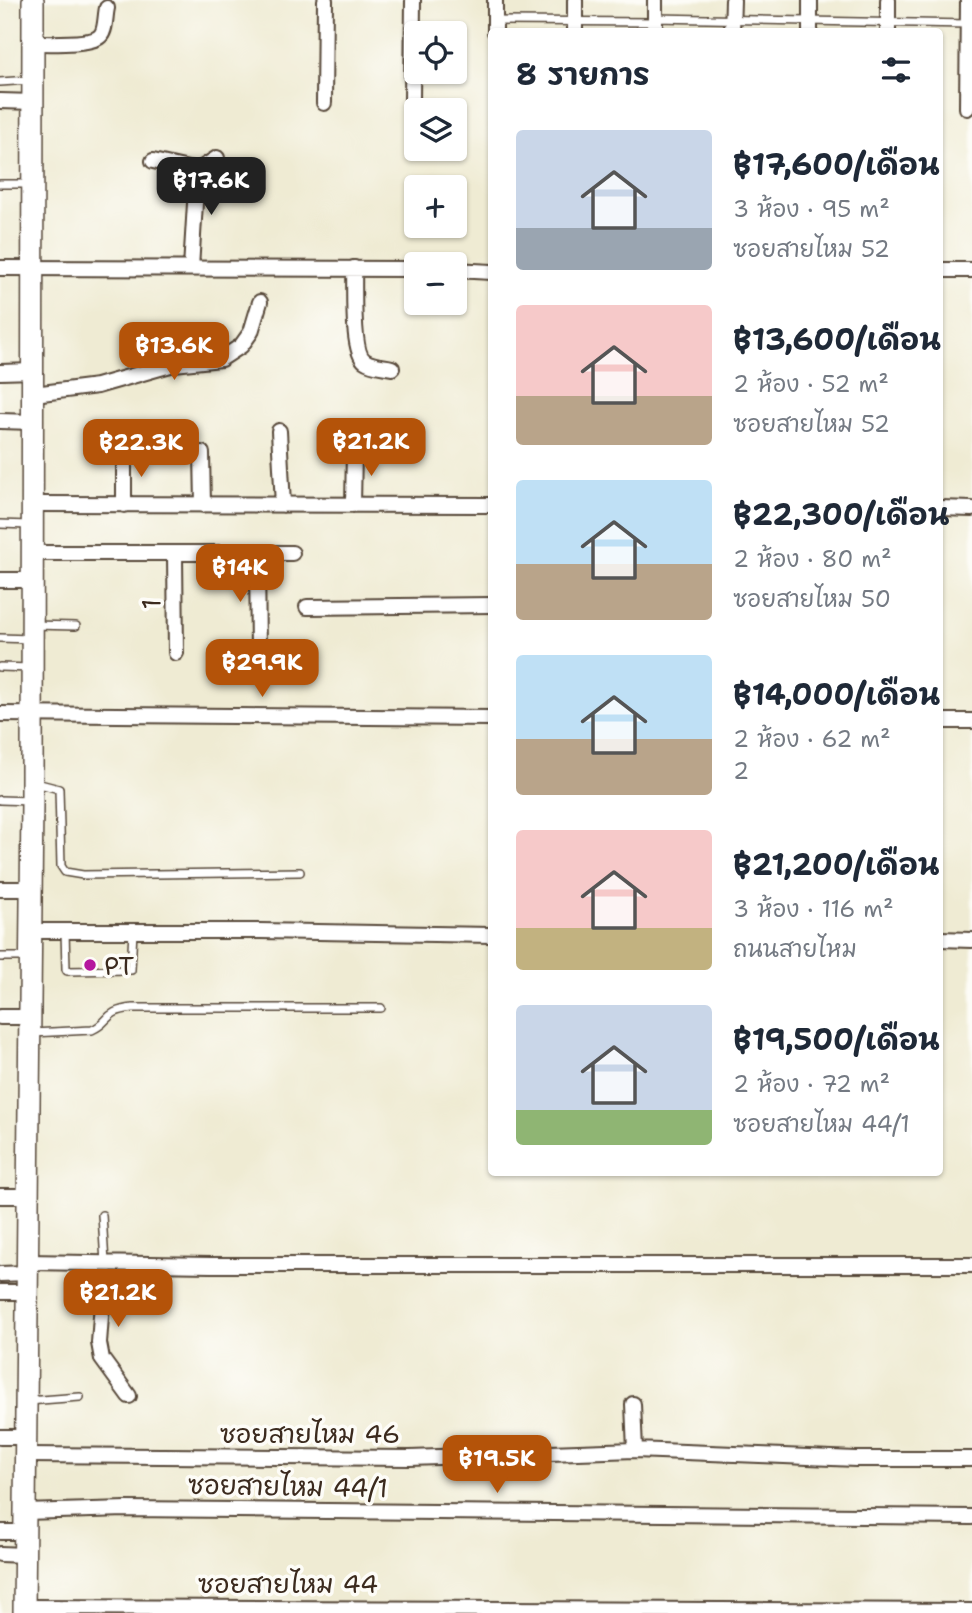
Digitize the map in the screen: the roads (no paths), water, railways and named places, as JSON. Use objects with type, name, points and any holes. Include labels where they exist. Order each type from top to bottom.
[{"type":"main road","points":[[24,1610],[33,632],[33,0]]},
{"type":"street","points":[[324,103],[325,0]]},
{"type":"street","points":[[412,0],[412,98]]},
{"type":"street","points":[[495,0],[495,26]]},
{"type":"street","points":[[575,0],[575,27]]},
{"type":"street","points":[[655,0],[655,24]]},
{"type":"street","points":[[732,25],[733,0]]},
{"type":"street","points":[[810,0],[810,27]]},
{"type":"street","points":[[888,0],[888,27]]},
{"type":"street","points":[[967,108],[970,24],[968,0]]},
{"type":"street","points":[[34,43],[90,41],[99,38],[103,33],[107,8]]},
{"type":"street","points":[[0,101],[34,102]]},
{"type":"street","points":[[153,161],[197,171],[216,158]]},
{"type":"street","points":[[191,268],[197,171]]},
{"type":"street","points":[[0,268],[404,269]]},
{"type":"street","points":[[354,268],[356,339],[359,354],[363,361],[392,368]]},
{"type":"street","points":[[943,270],[972,270]]},
{"type":"street","points":[[467,271],[488,272]]},
{"type":"street","points":[[34,394],[97,386],[174,365],[221,359],[241,346],[251,332],[260,302]]},
{"type":"street","points":[[0,372],[34,371]]},
{"type":"street","points":[[0,421],[33,422]]},
{"type":"street","points":[[279,431],[283,505]]},
{"type":"street","points":[[354,451],[354,505]]},
{"type":"street","points":[[124,453],[124,505]]},
{"type":"street","points":[[202,453],[203,505]]},
{"type":"street","points":[[33,504],[488,505]]},
{"type":"street","points":[[943,508],[972,509]]},
{"type":"street","points":[[32,552],[292,553]]},
{"type":"street","name":"1","points":[[175,554],[176,653]]},
{"type":"street","points":[[257,554],[258,654]]},
{"type":"street","points":[[0,580],[32,580]]},
{"type":"street","points":[[307,607],[488,605]]},
{"type":"street","points":[[0,713],[488,718]]},
{"type":"street","points":[[943,721],[972,721]]},
{"type":"street","points":[[0,889],[31,889]]},
{"type":"street","points":[[30,931],[488,935]]},
{"type":"street","points":[[943,939],[972,940]]},
{"type":"street","points":[[0,1017],[30,1025]]},
{"type":"street","points":[[0,1196],[28,1196]]},
{"type":"street","points":[[105,1263],[99,1343],[102,1359],[129,1396]]},
{"type":"street","points":[[0,1274],[27,1276],[105,1263],[972,1265]]},
{"type":"street","points":[[0,1292],[27,1276]]},
{"type":"street","points":[[634,1404],[635,1450]]},
{"type":"street","name":"ซอยสายไหม 46","points":[[0,1437],[25,1446],[410,1458],[635,1450],[856,1459],[972,1459]]},
{"type":"street","name":"ซอยสายไหม 44/1","points":[[0,1532],[24,1522],[140,1509],[972,1517]]},
{"type":"street","points":[[0,1554],[24,1555]]},
{"type":"street","name":"ซอยสายไหม 44","points":[[24,1610],[972,1611]]},
{"type":"lane","points":[[495,26],[655,24],[888,27],[970,24]]},
{"type":"lane","points":[[0,82],[34,80]]},
{"type":"lane","points":[[0,184],[34,184]]},
{"type":"lane","points":[[0,524],[33,526]]},
{"type":"lane","points":[[0,638],[76,626]]},
{"type":"lane","points":[[0,667],[32,668]]},
{"type":"lane","points":[[0,800],[59,789],[61,866],[65,872],[300,872]]},
{"type":"lane","points":[[65,931],[66,969],[83,972],[131,970],[133,931]]},
{"type":"lane","points":[[0,957],[30,957]]},
{"type":"lane","points":[[30,1025],[92,1030],[112,1012],[133,1008],[381,1009]]},
{"type":"lane","points":[[102,1215],[105,1263]]},
{"type":"lane","points":[[26,1401],[80,1397]]},
{"type":"place","name":"PT","points":[[90,965]]}]
